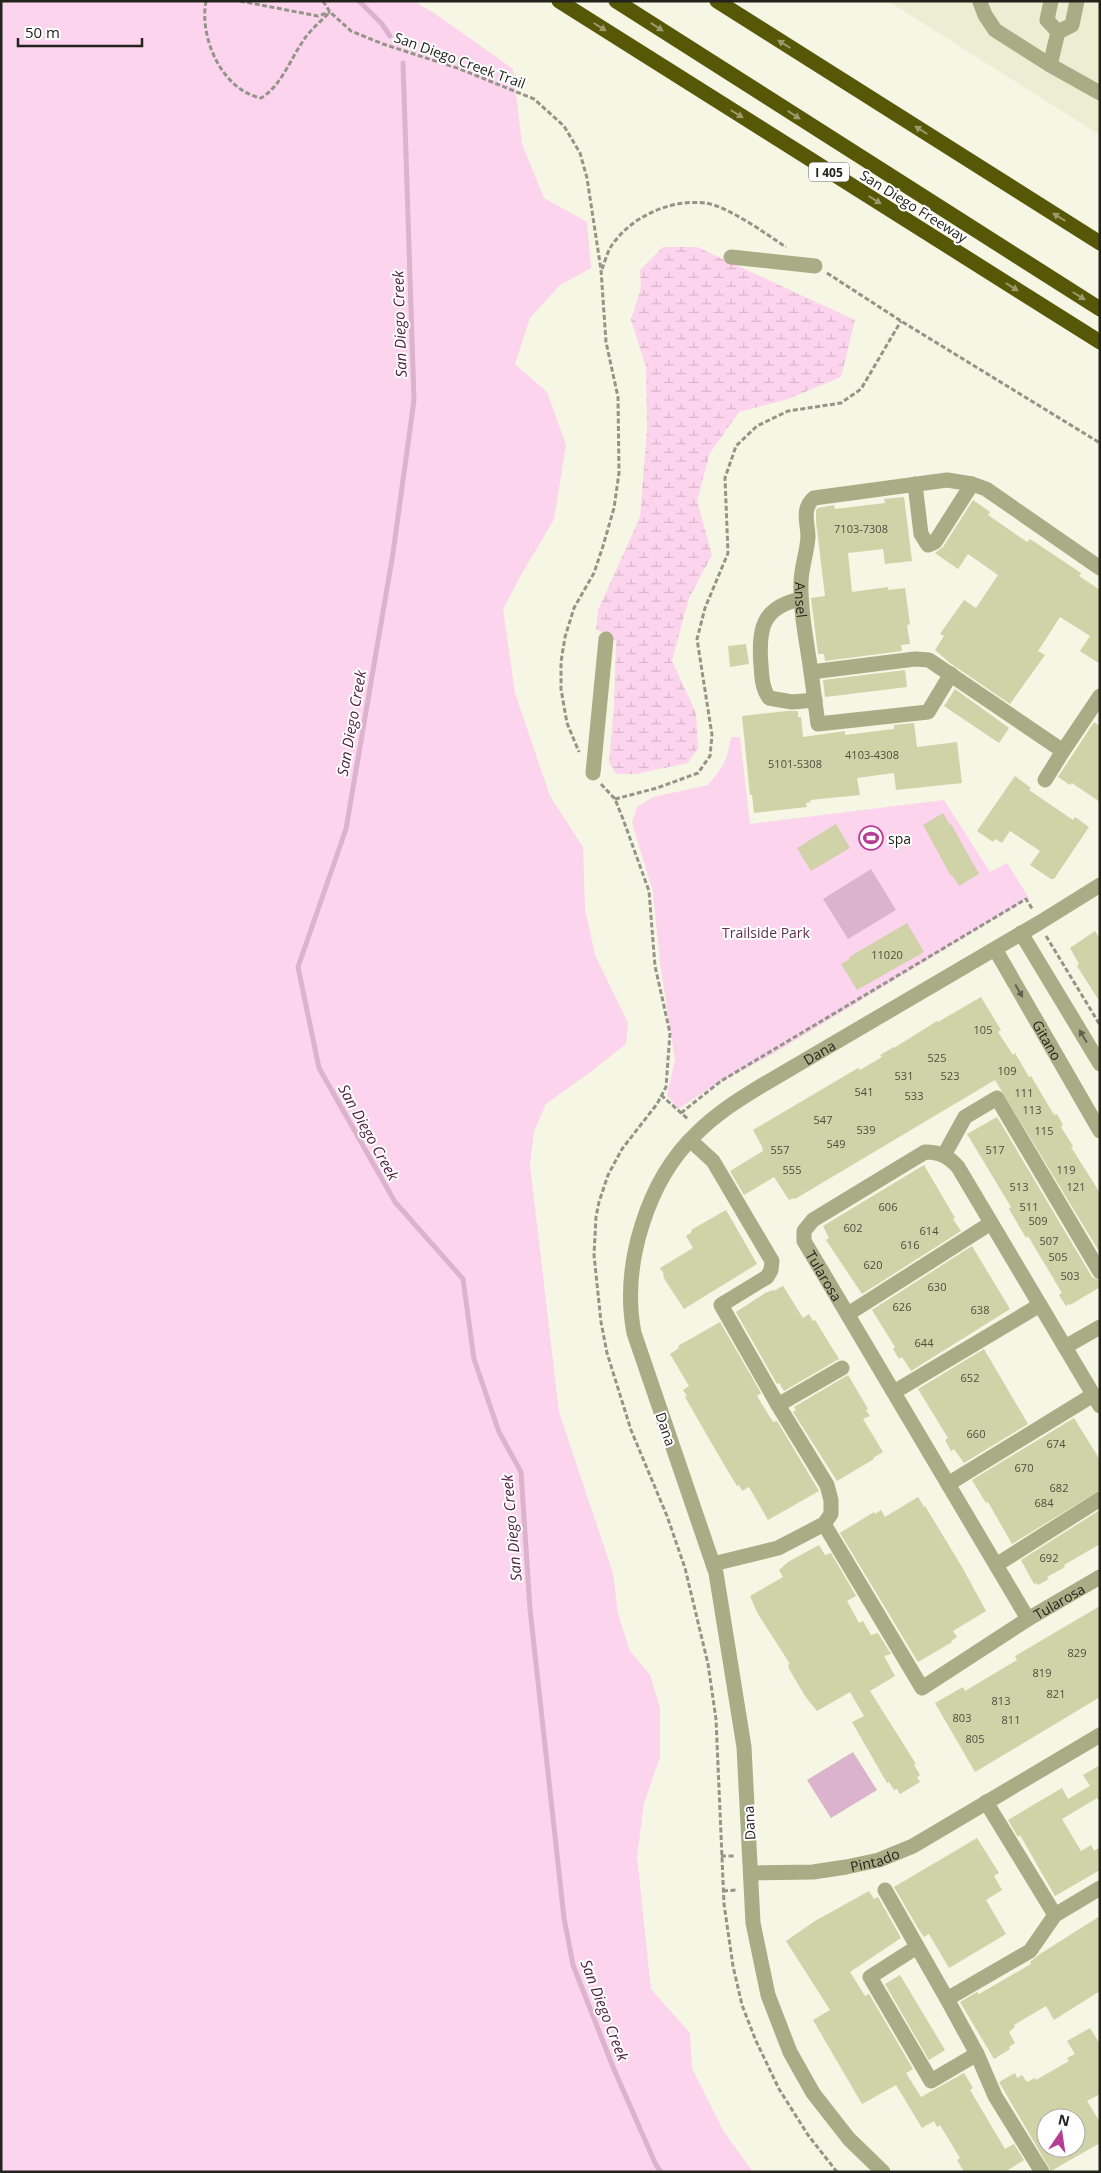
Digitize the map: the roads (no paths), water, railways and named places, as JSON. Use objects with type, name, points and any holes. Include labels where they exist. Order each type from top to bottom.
[{"type":"highway","name":"San Diego Freeway","points":[[559,1],[1100,342]]},
{"type":"highway","points":[[616,1],[1100,309]]},
{"type":"highway","points":[[717,1],[1100,243]]},
{"type":"street","points":[[970,1],[980,1],[985,15],[995,30],[1050,65],[1100,93]]},
{"type":"street","points":[[1052,1],[1047,20],[1058,32]]},
{"type":"street","points":[[1050,65],[1058,32],[1072,25],[1077,1]]},
{"type":"street","points":[[731,257],[815,266]]},
{"type":"street","name":"Ansel","points":[[951,674],[928,712],[818,724],[800,581],[807,549],[806,509],[808,503],[814,498],[947,480],[972,484],[986,489],[1100,568]]},
{"type":"street","points":[[915,484],[921,534],[928,545],[934,542],[972,484]]},
{"type":"street","points":[[801,599],[784,602],[770,614],[761,628],[759,643],[763,689],[769,698],[779,701],[815,700]]},
{"type":"street","points":[[593,773],[606,639]]},
{"type":"street","points":[[811,672],[915,659],[929,660],[1063,751]]},
{"type":"street","points":[[1045,780],[1100,696]]},
{"type":"street","name":"Dana","points":[[883,2172],[849,2139],[813,2092],[790,2052],[768,1995],[753,1923],[744,1747],[726,1631],[713,1564],[656,1403],[632,1321],[632,1270],[644,1220],[664,1176],[695,1135],[735,1102],[1100,885]]},
{"type":"street","points":[[1021,933],[1100,1064]]},
{"type":"street","name":"Gitano","points":[[995,949],[1100,1130]]},
{"type":"street","points":[[948,1484],[1097,1400],[958,1167],[944,1155],[965,1117],[997,1098],[1100,1272]]},
{"type":"street","points":[[695,1135],[713,1161],[772,1261],[771,1270],[767,1277],[722,1304],[778,1405],[827,1485],[831,1500],[830,1514],[824,1524],[778,1548],[713,1564]]},
{"type":"street","name":"Tularosa","points":[[944,1155],[937,1152],[925,1152],[813,1220],[804,1231],[804,1241],[1028,1619],[1100,1577]]},
{"type":"street","points":[[848,1314],[991,1223]]},
{"type":"street","points":[[894,1392],[1040,1305]]},
{"type":"street","points":[[1065,1347],[1100,1327]]},
{"type":"street","points":[[778,1405],[842,1368]]},
{"type":"street","points":[[996,1565],[1100,1499]]},
{"type":"street","points":[[824,1524],[922,1688],[1028,1619]]},
{"type":"street","name":"Pintado","points":[[751,1873],[813,1872],[879,1860],[913,1846],[1100,1734]]},
{"type":"street","points":[[986,1802],[1055,1915]]},
{"type":"street","points":[[947,1999],[1030,1951],[1055,1915],[1100,1888]]},
{"type":"street","points":[[885,1890],[978,2054],[995,2096],[1042,2172]]},
{"type":"street","points":[[917,1947],[870,1977],[931,2081],[978,2054]]},
{"type":"waterway","name":"San Diego Creek","points":[[359,1],[382,24],[390,36]]},
{"type":"waterway","name":"San Diego Creek","points":[[403,63],[414,400],[393,553],[346,829],[298,967],[319,1068],[395,1202],[463,1279],[474,1359],[499,1432],[521,1472],[530,1609],[564,1918],[573,1965],[613,2067],[656,2165],[661,2172]]},
{"type":"place","name":"spa","points":[[871,838]]},
{"type":"park label","name":"Trailside Park","points":[[766,932]]}]
